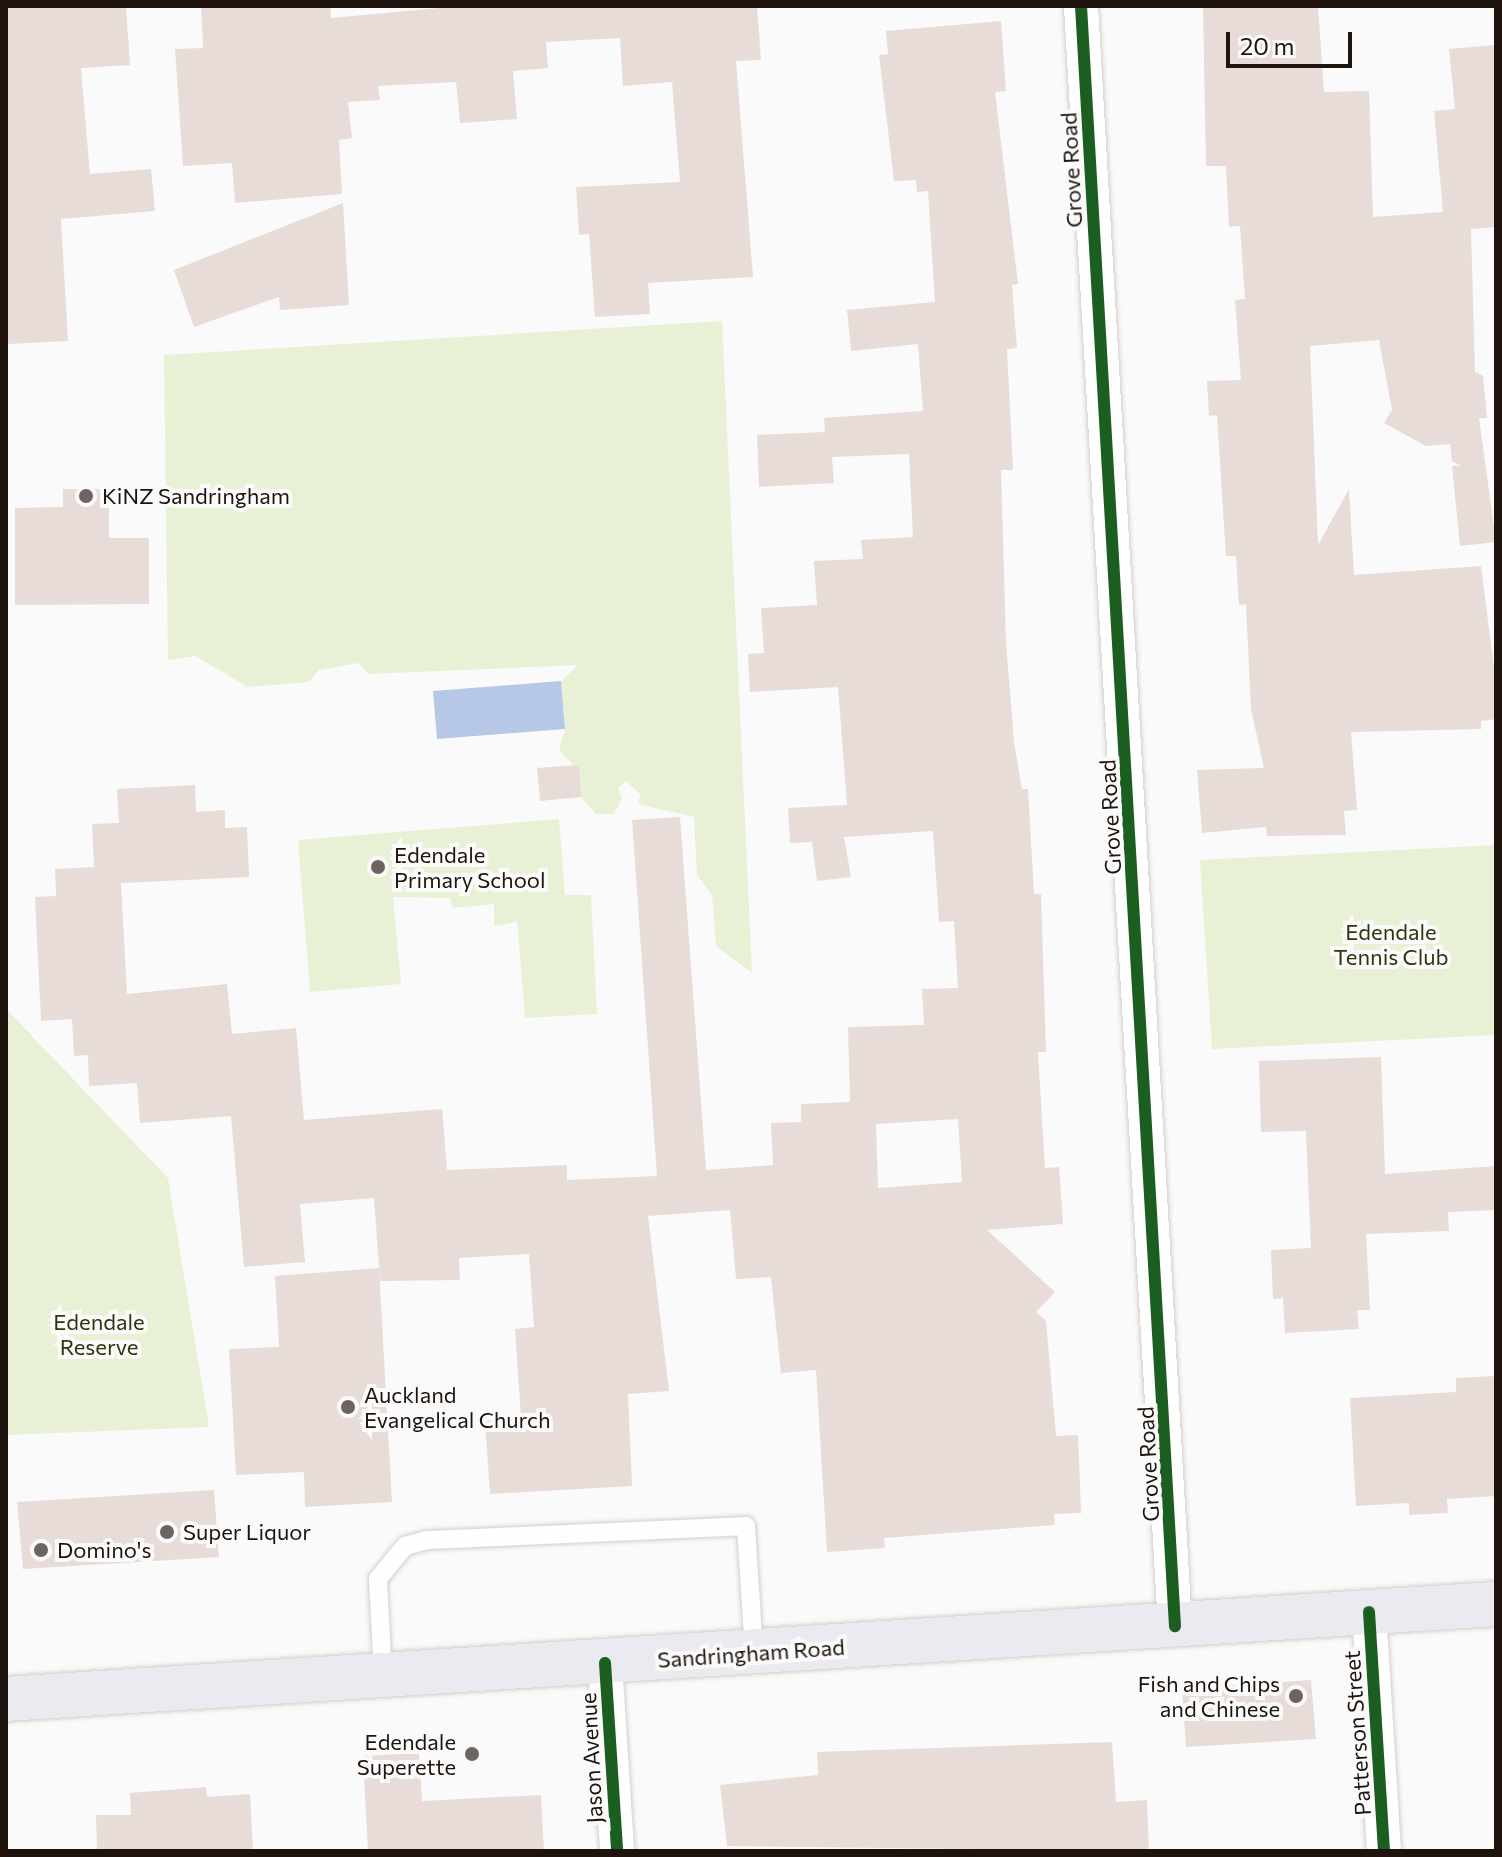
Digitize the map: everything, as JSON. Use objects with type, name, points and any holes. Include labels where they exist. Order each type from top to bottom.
[{"type":"main road","name":"Sandringham Road","points":[[6,1699],[1496,1604]]},
{"type":"street","name":"Grove Road","points":[[1081,6],[1175,1626]]},
{"type":"street","name":"Patterson Street","points":[[1369,1612],[1384,1851]]},
{"type":"street","name":"Jason Avenue","points":[[605,1663],[617,1851]]},
{"type":"lane","points":[[383,1676],[378,1579],[405,1546],[427,1540],[746,1526],[754,1653]]},
{"type":"green space","points":[[722,321],[752,973],[716,946],[712,895],[697,875],[694,817],[638,804],[641,795],[626,781],[618,788],[622,799],[614,814],[596,814],[581,797],[573,765],[559,750],[565,729],[561,681],[578,665],[368,674],[359,663],[319,670],[309,682],[248,687],[195,656],[168,660],[164,355]]},
{"type":"green space","points":[[559,819],[565,895],[591,895],[597,1014],[525,1018],[517,922],[494,926],[494,904],[453,908],[450,898],[393,897],[401,984],[310,992],[298,840]]},
{"type":"green space","name":"Edendale Tennis Club","points":[[1496,845],[1496,1035],[1212,1049],[1200,860]]},
{"type":"green space","name":"Edendale Reserve","points":[[6,1009],[168,1178],[209,1427],[6,1435]]},
{"type":"water","points":[[561,681],[565,729],[437,739],[433,691]]},
{"type":"building","points":[[6,6],[126,6],[130,65],[81,68],[90,174],[151,169],[155,211],[61,219],[68,341],[8,344]]},
{"type":"building","points":[[201,6],[330,6],[331,18],[461,6],[757,6],[761,60],[736,61],[753,277],[648,283],[650,314],[595,317],[589,234],[579,235],[576,187],[680,182],[672,82],[623,86],[620,38],[546,42],[548,68],[513,71],[517,119],[460,123],[456,82],[378,86],[380,100],[348,102],[352,138],[339,140],[342,194],[235,203],[232,163],[183,166],[175,49],[203,48]]},
{"type":"building","points":[[1203,6],[1318,6],[1324,92],[1369,91],[1373,217],[1443,212],[1434,111],[1455,109],[1449,49],[1496,45],[1496,227],[1471,229],[1475,372],[1483,376],[1487,418],[1479,418],[1496,542],[1460,546],[1452,466],[1461,466],[1452,461],[1450,444],[1426,446],[1384,423],[1392,410],[1379,340],[1310,346],[1318,545],[1349,489],[1354,575],[1481,566],[1496,684],[1496,719],[1481,721],[1481,729],[1351,732],[1357,810],[1344,811],[1346,835],[1267,836],[1266,827],[1202,833],[1197,770],[1264,768],[1251,709],[1246,604],[1239,605],[1236,556],[1226,556],[1217,415],[1209,416],[1207,381],[1241,380],[1235,300],[1245,299],[1240,226],[1229,227],[1226,166],[1206,166]]},
{"type":"building","points":[[1001,21],[1006,91],[995,92],[1018,284],[1012,285],[1017,348],[1007,349],[1013,470],[1001,470],[1006,642],[1014,742],[1022,789],[1028,789],[1034,894],[1041,894],[1046,1052],[1038,1052],[1045,1168],[1059,1167],[1063,1224],[987,1230],[1055,1292],[1036,1312],[1046,1321],[1056,1436],[1078,1435],[1081,1513],[1054,1514],[1055,1525],[884,1538],[885,1548],[827,1552],[816,1370],[781,1373],[771,1277],[736,1279],[730,1210],[648,1216],[669,1391],[628,1394],[632,1486],[490,1494],[485,1421],[521,1417],[515,1329],[534,1327],[529,1254],[459,1258],[460,1280],[380,1281],[374,1198],[300,1204],[305,1262],[244,1267],[231,1116],[140,1123],[137,1083],[89,1086],[88,1055],[74,1056],[72,1019],[41,1021],[35,897],[56,896],[55,869],[94,867],[92,824],[119,823],[117,789],[195,785],[196,812],[225,810],[225,828],[247,827],[249,877],[121,883],[127,994],[227,984],[232,1034],[296,1028],[304,1120],[442,1109],[447,1170],[567,1165],[567,1180],[657,1176],[632,820],[680,817],[706,1170],[773,1165],[771,1123],[801,1122],[801,1104],[850,1102],[848,1027],[924,1025],[922,989],[958,988],[954,921],[939,922],[933,831],[844,837],[851,877],[817,881],[812,842],[790,843],[788,808],[847,805],[838,687],[750,692],[748,654],[764,653],[761,608],[817,605],[814,561],[863,559],[861,540],[913,537],[909,454],[832,457],[834,483],[759,487],[757,435],[825,432],[824,418],[923,411],[918,344],[851,351],[847,310],[935,302],[928,191],[917,192],[916,180],[894,181],[879,55],[888,54],[886,31]],"holes":[[[958,1119],[962,1182],[878,1188],[876,1124]]]},
{"type":"building","points":[[343,203],[349,305],[280,310],[279,297],[194,327],[174,270]]},
{"type":"building","points":[[63,489],[109,489],[109,538],[149,538],[149,604],[15,605],[15,508],[63,507]]},
{"type":"building","points":[[579,765],[581,797],[540,801],[537,768]]},
{"type":"building","points":[[1381,1057],[1385,1174],[1496,1166],[1496,1210],[1448,1212],[1449,1231],[1366,1234],[1370,1310],[1357,1310],[1359,1329],[1285,1333],[1283,1298],[1273,1299],[1271,1250],[1311,1248],[1306,1131],[1261,1132],[1259,1061]]},
{"type":"building","points":[[379,1268],[392,1502],[305,1507],[304,1472],[236,1475],[229,1349],[279,1347],[275,1276]]},
{"type":"building","points":[[1496,1376],[1496,1496],[1447,1499],[1448,1513],[1409,1515],[1409,1503],[1356,1506],[1350,1398],[1456,1392],[1456,1378]]},
{"type":"building","points":[[214,1490],[219,1557],[23,1569],[17,1502]]},
{"type":"building","points":[[1311,1680],[1316,1739],[1186,1747],[1182,1689]]},
{"type":"building","points":[[1112,1742],[1116,1802],[1147,1800],[1149,1851],[727,1846],[720,1785],[818,1775],[817,1752]]},
{"type":"building","points":[[419,1753],[422,1801],[541,1795],[544,1851],[368,1851],[363,1756]]},
{"type":"building","points":[[206,1787],[207,1797],[250,1794],[253,1851],[97,1851],[96,1815],[131,1815],[130,1793]]},
{"type":"cycle path","points":[[1081,6],[1175,1626]]},
{"type":"cycle path","points":[[1369,1612],[1384,1851]]},
{"type":"cycle path","points":[[605,1663],[617,1851]]},
{"type":"place","name":"KiNZ Sandringham","points":[[86,496]]},
{"type":"place","name":"Edendale Primary School","points":[[378,867]]},
{"type":"place","name":"Auckland Evangelical Church","points":[[348,1407]]},
{"type":"place","name":"Super Liquor","points":[[167,1532]]},
{"type":"place","name":"Domino's","points":[[41,1550]]},
{"type":"place","name":"Fish and Chips and Chinese","points":[[1296,1696]]},
{"type":"place","name":"Edendale Superette","points":[[472,1754]]}]
